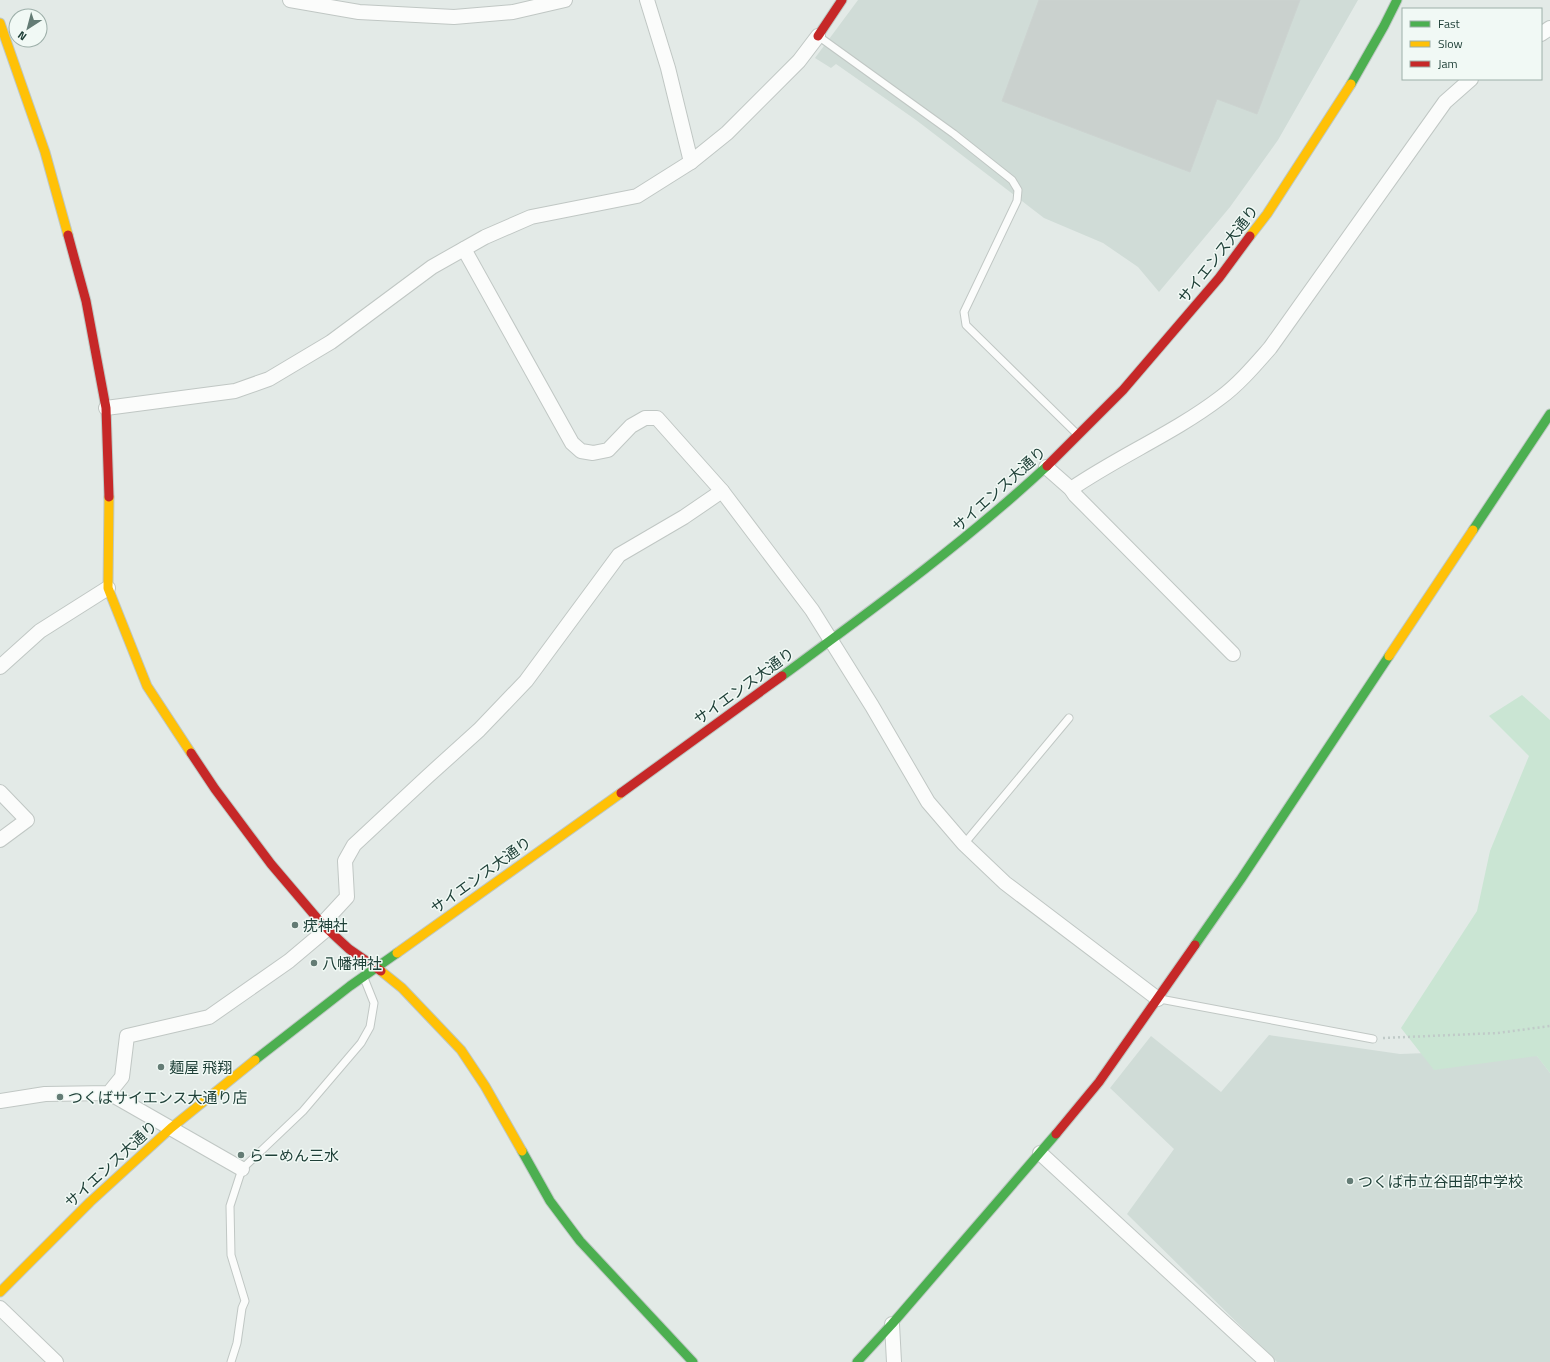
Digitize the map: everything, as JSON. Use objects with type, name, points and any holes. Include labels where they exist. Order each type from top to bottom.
[{"type":"street","points":[[290,0],[359,12],[454,17],[513,12],[565,0]]},
{"type":"street","points":[[647,0],[668,68],[691,162]]},
{"type":"street","points":[[106,408],[235,391],[269,379],[331,342],[432,267],[485,237],[531,217],[637,196],[691,162],[728,133],[799,61],[842,0]]},
{"type":"street","name":"サイエンス大通り","points":[[0,1292],[90,1202],[171,1128],[218,1089],[363,976],[831,640],[953,549],[1046,467],[1123,390],[1184,321],[1219,278],[1267,214],[1342,99],[1384,26],[1397,0]]},
{"type":"street","points":[[0,23],[46,152],[86,301],[106,408],[109,505],[108,588],[147,686],[215,789],[271,864],[325,927],[349,949],[376,967],[402,988],[461,1050],[485,1086],[550,1201],[580,1241],[693,1362]]},
{"type":"street","points":[[1071,489],[1095,472],[1173,429],[1221,397],[1250,370],[1270,348],[1445,102],[1470,80]]},
{"type":"street","points":[[464,249],[572,443],[581,451],[593,453],[608,450],[631,426],[645,418],[657,418],[722,491],[812,610],[872,706],[928,802],[964,844],[1005,883],[1158,999]]},
{"type":"street","points":[[857,1362],[1040,1154],[1098,1082],[1246,873],[1550,414]]},
{"type":"street","points":[[1046,467],[1071,489],[1075,495],[1233,654]]},
{"type":"street","points":[[109,1093],[122,1077],[127,1036],[209,1017],[289,961],[325,927],[347,897],[345,861],[354,845],[479,730],[526,681],[619,556],[684,517],[722,491]]},
{"type":"street","points":[[0,667],[40,631],[108,588]]},
{"type":"street","points":[[0,792],[27,820],[0,840]]},
{"type":"street","points":[[0,1101],[45,1094],[109,1093],[242,1169]]},
{"type":"street","points":[[1040,1154],[1267,1362]]},
{"type":"street","points":[[0,1308],[56,1362]]},
{"type":"street","points":[[892,1324],[894,1362]]},
{"type":"lane","points":[[818,36],[954,134],[1012,180],[1018,190],[1017,201],[964,312],[966,325],[1078,435]]},
{"type":"lane","points":[[964,844],[1069,718]]},
{"type":"lane","points":[[231,1362],[237,1343],[242,1308],[245,1301],[231,1255],[230,1206],[242,1169],[303,1111],[361,1043],[370,1027],[374,1003],[363,976]]},
{"type":"lane","points":[[1158,999],[1373,1039]]},
{"type":"path","points":[[1373,1039],[1498,1033],[1550,1026]]},
{"type":"shaded area","points":[[858,0],[1358,0],[1278,140],[1230,207],[1159,292],[1138,267],[1103,243],[1044,218],[916,120],[836,64],[831,68],[815,58]]},
{"type":"shaded area","name":"つくば市立谷田部中学校","points":[[1269,1035],[1400,1054],[1532,1049],[1550,1073],[1550,1362],[1277,1362],[1127,1214],[1174,1149],[1110,1088],[1151,1036],[1221,1092]]},
{"type":"green space","points":[[1522,695],[1550,720],[1550,1073],[1537,1056],[1434,1070],[1401,1028],[1477,911],[1490,851],[1529,756],[1489,716]]},
{"type":"building","points":[[1039,0],[1300,0],[1257,114],[1217,99],[1190,172],[1002,101]]},
{"type":"traffic: fast","points":[[1351,84],[1397,0]]},
{"type":"traffic: fast","points":[[1473,530],[1550,414]]},
{"type":"traffic: fast","points":[[782,676],[951,549],[1047,466]]},
{"type":"traffic: fast","points":[[1195,945],[1241,879],[1389,656]]},
{"type":"traffic: fast","points":[[255,1060],[350,986],[397,953]]},
{"type":"traffic: fast","points":[[857,1362],[892,1324],[1056,1134]]},
{"type":"traffic: fast","points":[[522,1151],[550,1201],[580,1241],[693,1362]]},
{"type":"traffic: slow","points":[[0,23],[45,152],[68,235]]},
{"type":"traffic: slow","points":[[1250,236],[1267,214],[1351,84]]},
{"type":"traffic: slow","points":[[109,497],[108,588],[147,686],[191,753]]},
{"type":"traffic: slow","points":[[1389,656],[1473,530]]},
{"type":"traffic: slow","points":[[397,953],[621,793]]},
{"type":"traffic: slow","points":[[381,971],[402,988],[461,1050],[485,1086],[522,1151]]},
{"type":"traffic: slow","points":[[0,1292],[90,1202],[171,1128],[255,1060]]},
{"type":"traffic: jam","points":[[818,36],[842,0]]},
{"type":"traffic: jam","points":[[68,235],[86,301],[106,408],[109,497]]},
{"type":"traffic: jam","points":[[1047,466],[1123,390],[1219,278],[1250,236]]},
{"type":"traffic: jam","points":[[621,793],[782,676]]},
{"type":"traffic: jam","points":[[191,753],[215,789],[271,864],[322,924],[349,949],[381,971]]},
{"type":"traffic: jam","points":[[1056,1134],[1099,1082],[1195,945]]},
{"type":"place","name":"疣神社","points":[[295,925]]},
{"type":"place","name":"八幡神社","points":[[314,963]]},
{"type":"place","name":"麺屋 飛翔","points":[[161,1067]]},
{"type":"place","name":"つくばサイエンス大通り店","points":[[60,1097]]},
{"type":"place","name":"らーめん三水","points":[[241,1155]]},
{"type":"place","name":"つくば市立谷田部中学校","points":[[1350,1181]]}]
